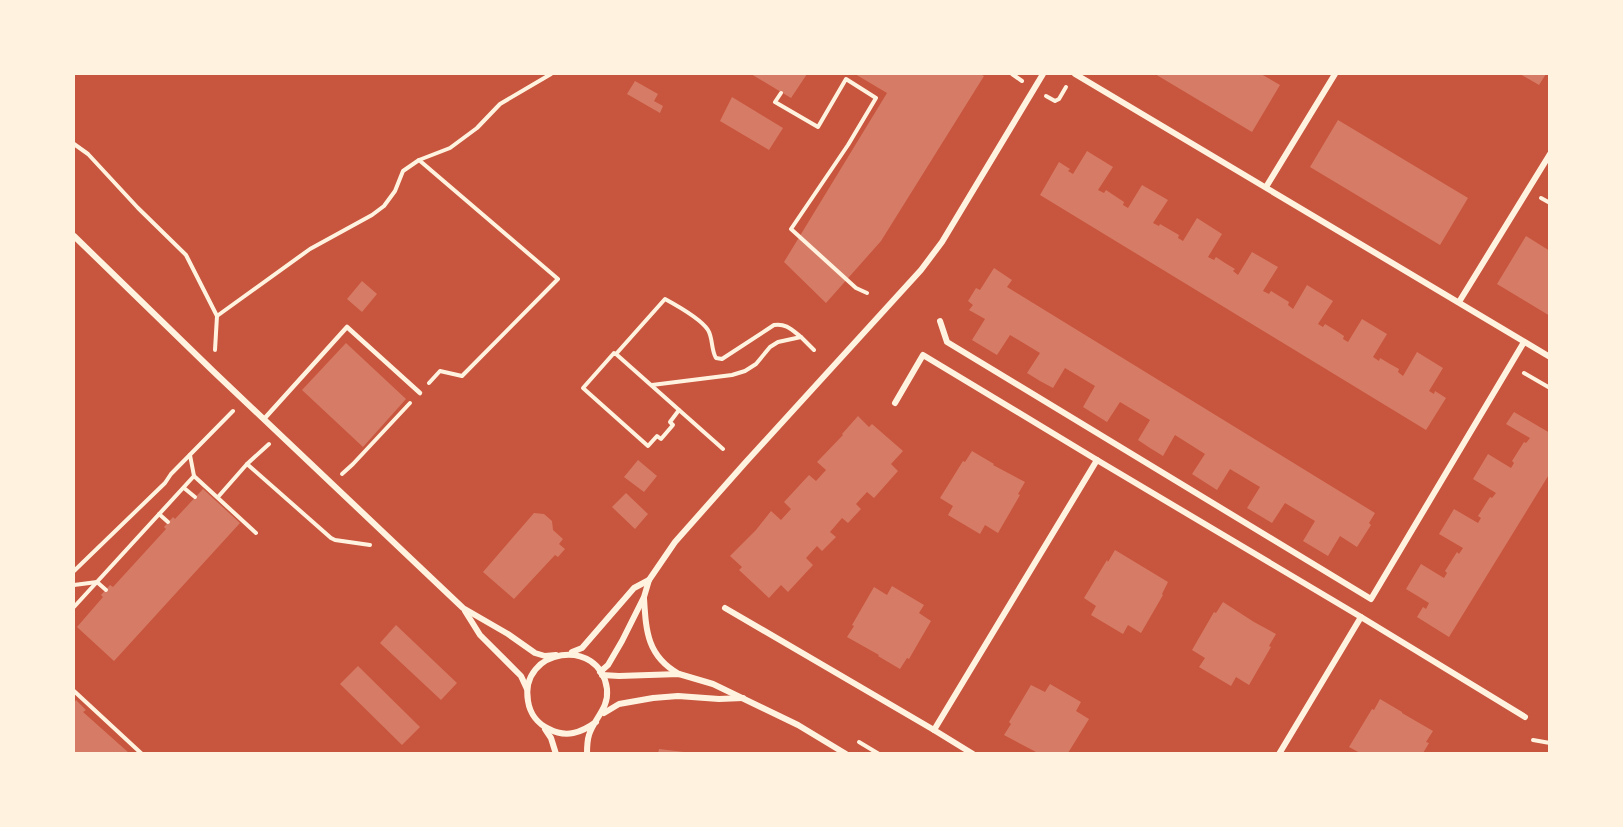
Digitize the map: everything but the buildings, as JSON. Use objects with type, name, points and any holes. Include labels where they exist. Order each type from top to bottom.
[{"type":"street","points":[[601,674],[616,651],[644,597],[649,580],[690,525],[921,270],[942,242],[1043,74]]},
{"type":"street","points":[[1075,74],[1550,357]]},
{"type":"street","points":[[1266,187],[1335,74]]},
{"type":"street","points":[[1459,302],[1550,154]]},
{"type":"street","points":[[74,236],[463,608],[508,634],[535,653],[545,656],[556,655],[575,652],[582,648],[634,588],[649,580]]},
{"type":"street","points":[[940,321],[947,342],[1371,599],[1524,342]]},
{"type":"street","points":[[895,403],[922,355],[1525,717]]},
{"type":"street","points":[[934,730],[1097,460]]},
{"type":"street","points":[[644,597],[646,623],[653,649],[662,662],[679,674]]},
{"type":"street","points":[[463,608],[480,635],[521,676],[527,688]]},
{"type":"street","points":[[725,608],[973,753]]},
{"type":"street","points":[[1280,753],[1361,617]]},
{"type":"street","points":[[565,654],[581,656],[595,665],[605,683],[607,700],[588,738],[587,753]]},
{"type":"street","points":[[556,655],[540,664],[534,671],[527,688],[530,710],[537,722],[555,732],[568,734],[583,731],[596,722]]},
{"type":"street","points":[[601,674],[618,676],[679,674],[713,684],[798,725],[846,753]]},
{"type":"street","points":[[601,715],[619,704],[653,698],[744,698]]},
{"type":"street","points":[[543,726],[551,738],[556,753]]},
{"type":"lane","points":[[264,419],[347,327],[420,393]]},
{"type":"path","points":[[217,316],[310,249],[372,215],[384,206],[395,191],[403,171],[419,160],[450,148],[477,128],[500,104],[550,74]]},
{"type":"path","points":[[781,93],[775,102],[818,127],[846,79],[876,98],[848,145],[791,229],[856,288],[867,293]]},
{"type":"path","points":[[74,144],[88,154],[186,255],[217,316],[214,372]]},
{"type":"path","points":[[342,474],[440,371],[462,376],[558,279],[419,160]]},
{"type":"path","points":[[679,410],[669,422],[673,425],[661,439],[657,436],[648,446],[583,388],[665,299],[686,311],[708,330],[716,358],[722,359],[774,325],[781,324],[801,337],[814,350]]},
{"type":"path","points":[[651,386],[732,375],[745,371],[756,364],[770,347],[778,342],[801,337]]},
{"type":"path","points":[[616,354],[723,449]]},
{"type":"path","points":[[1511,364],[1550,388]]},
{"type":"path","points":[[74,571],[165,483],[190,454],[244,400]]},
{"type":"path","points":[[218,497],[247,464],[280,434]]},
{"type":"path","points":[[190,454],[194,476],[256,533]]},
{"type":"path","points":[[247,464],[331,538],[370,545]]},
{"type":"path","points":[[74,607],[194,476]]},
{"type":"path","points":[[184,488],[195,497]]},
{"type":"path","points":[[159,514],[168,522]]},
{"type":"path","points":[[74,585],[97,582],[106,590]]},
{"type":"path","points":[[74,691],[142,753]]},
{"type":"path","points":[[1533,740],[1550,743]]}]
